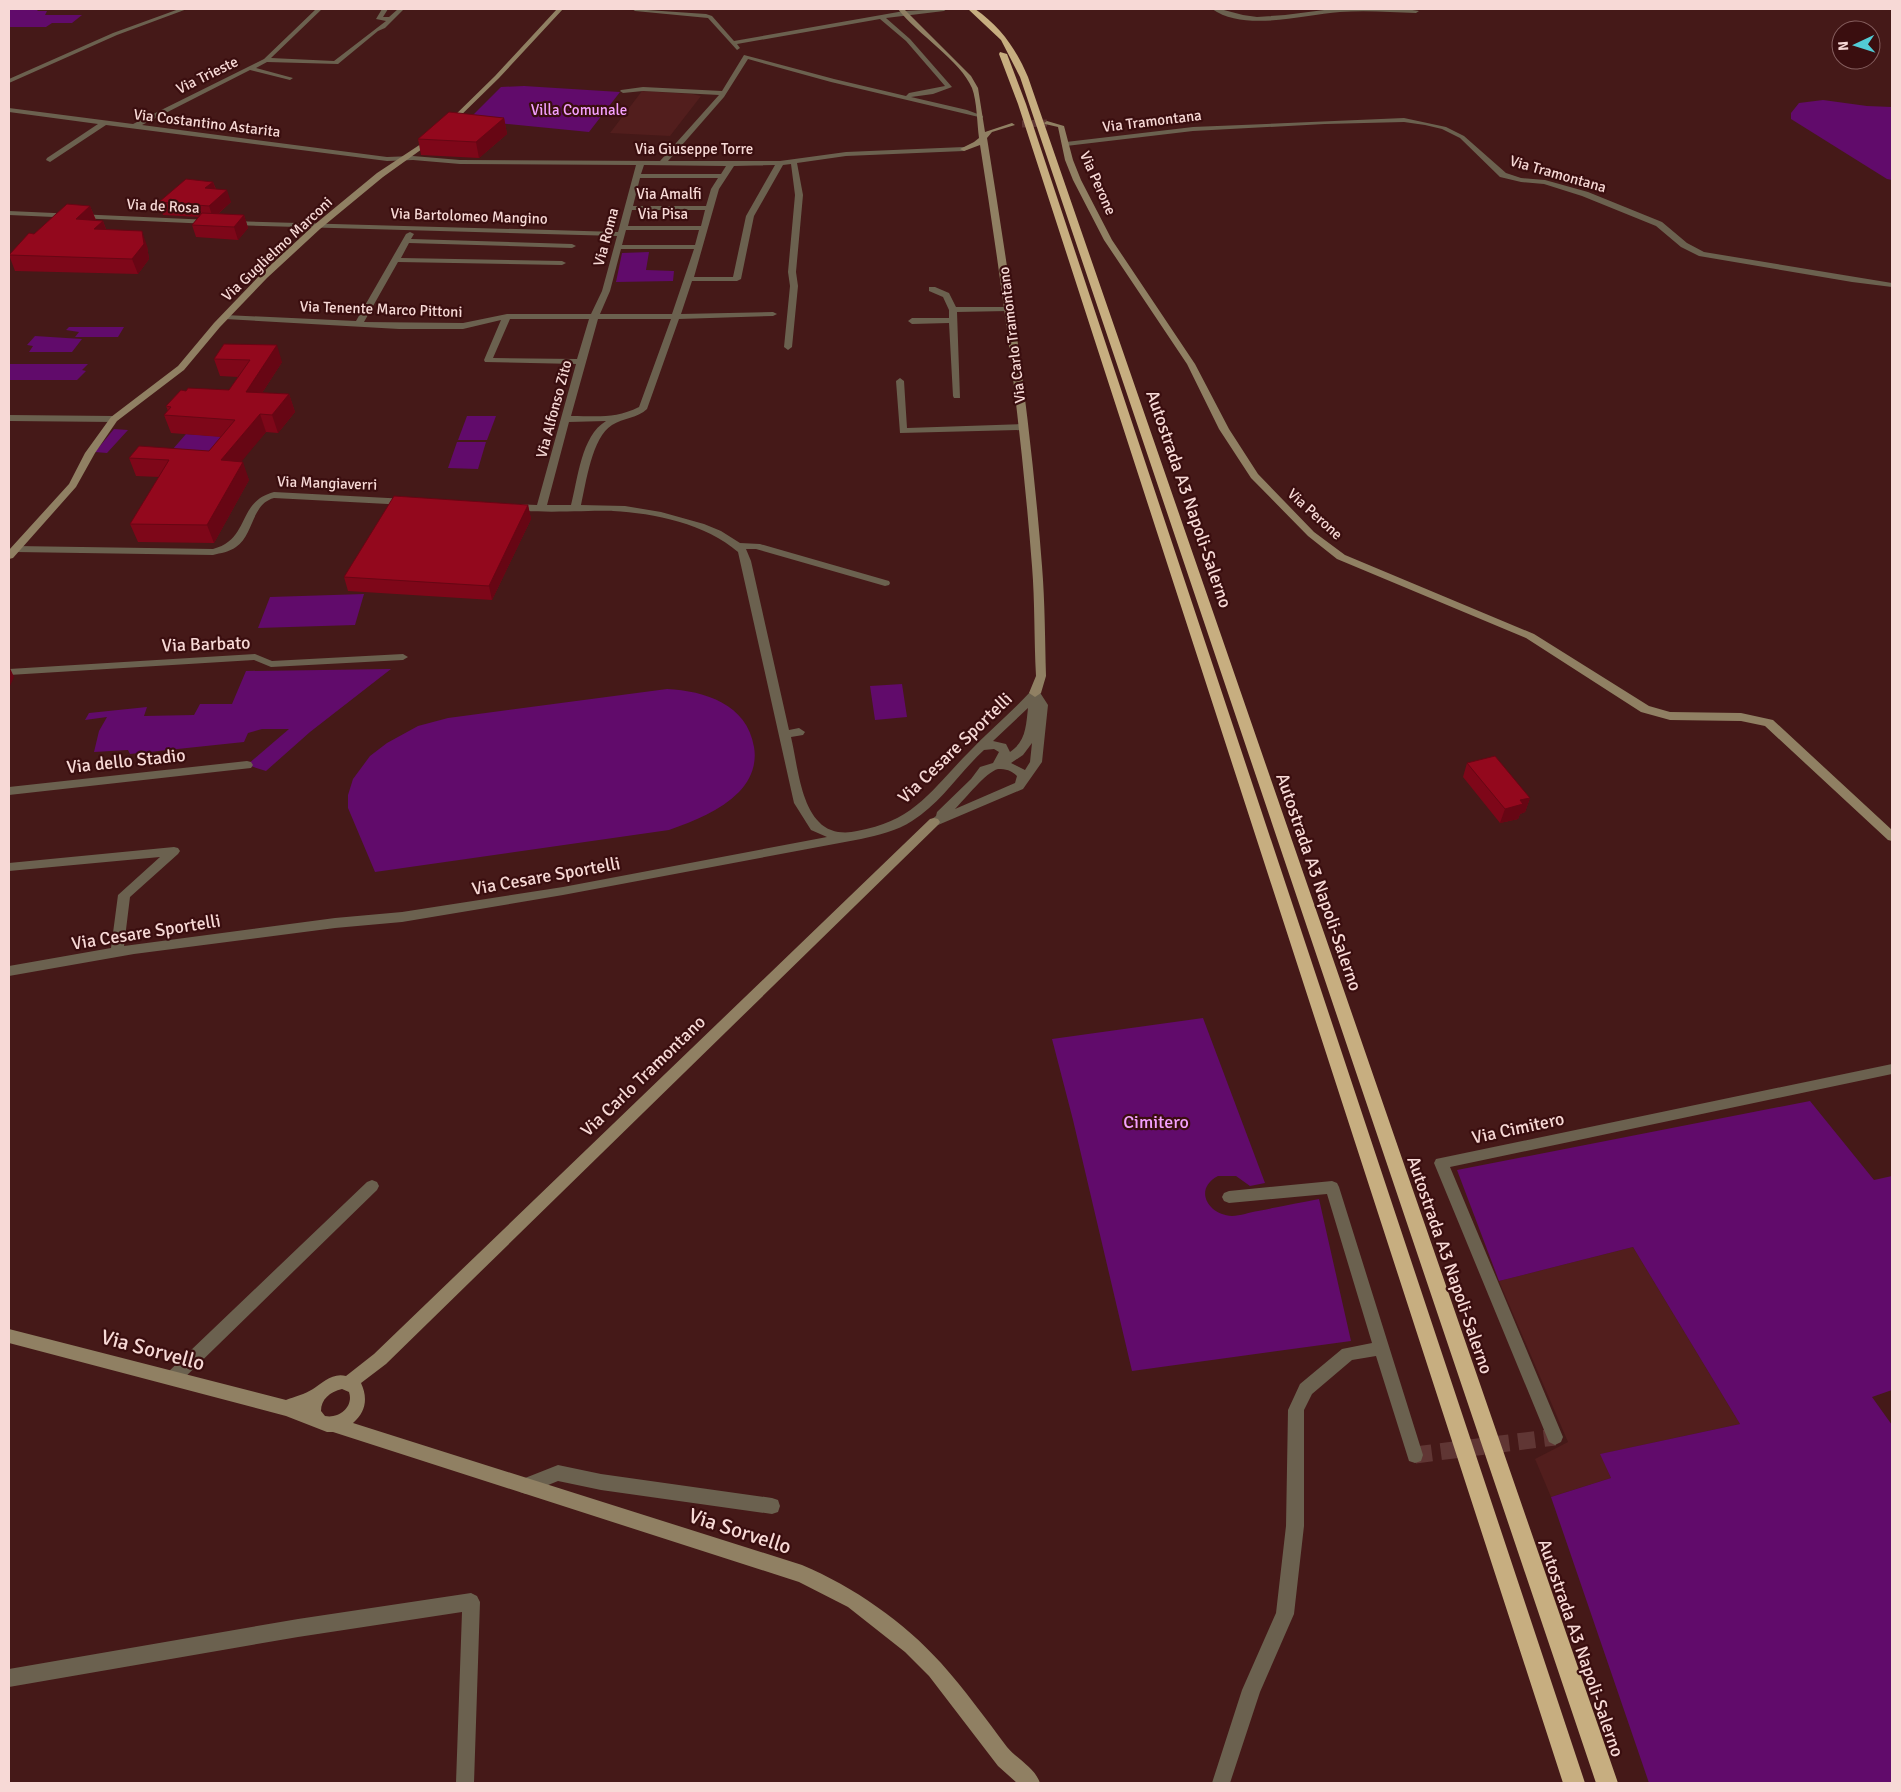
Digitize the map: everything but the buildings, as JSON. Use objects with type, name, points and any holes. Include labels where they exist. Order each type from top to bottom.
[{"type":"highway","name":"Autostrada A3 Napoli-Salerno","points":[[959,9],[983,27],[1000,47],[1019,94],[1574,1783]]},
{"type":"highway","name":"Autostrada A3 Napoli-Salerno","points":[[971,9],[1004,37],[1012,48],[1024,77],[1607,1783]]},
{"type":"street","points":[[9,81],[106,38],[184,9]]},
{"type":"street","name":"Via Trieste","points":[[133,127],[162,110],[266,60],[319,9]]},
{"type":"street","points":[[386,9],[379,19],[390,20],[401,9]]},
{"type":"street","name":"Via Guglielmo Marconi","points":[[12,552],[73,485],[90,453],[114,419],[150,389],[181,368],[264,276],[317,226],[401,159],[441,132],[467,108],[560,9]]},
{"type":"street","points":[[635,9],[704,15],[715,21],[746,56],[824,79],[965,111],[982,127],[990,131],[1012,125]]},
{"type":"street","points":[[733,43],[881,17],[903,11],[944,9]]},
{"type":"street","points":[[1215,9],[1230,16],[1266,19],[1347,10],[1416,10]]},
{"type":"street","name":"Via Carlo Tramontano","points":[[354,1388],[380,1359],[934,822],[976,781],[983,771],[1019,754],[1030,742],[1035,693],[1041,676],[1041,635],[1037,567],[1008,309],[982,127],[975,88],[967,73],[944,50],[915,26],[903,11]]},
{"type":"street","points":[[881,17],[908,40],[949,86],[933,92],[902,97]]},
{"type":"street","name":"Via Trieste","points":[[266,60],[336,63],[390,20]]},
{"type":"street","points":[[662,162],[721,96],[746,56]]},
{"type":"street","points":[[249,68],[290,78]]},
{"type":"street","points":[[623,91],[643,89],[721,96]]},
{"type":"street","name":"Via Costantino Astarita","points":[[9,110],[387,160],[401,159]]},
{"type":"street","name":"Via Tramontana","points":[[1066,144],[1193,129],[1404,120],[1425,123],[1444,128],[1462,137],[1503,175],[1521,180],[1545,182],[1584,194],[1658,224],[1684,246],[1702,254],[1852,280],[1892,285]]},
{"type":"street","points":[[50,160],[104,123]]},
{"type":"street","name":"Via Perone","points":[[1048,123],[1061,126],[1069,160],[1077,180],[1108,240],[1191,364],[1224,429],[1249,468],[1286,510],[1311,534],[1341,557],[1530,636],[1645,709],[1670,716],[1741,717],[1769,724],[1788,739],[1892,837]]},
{"type":"street","points":[[982,127],[1022,124]]},
{"type":"street","points":[[964,149],[977,144],[982,127]]},
{"type":"street","points":[[964,149],[986,153]]},
{"type":"street","name":"Via Giuseppe Torre","points":[[401,159],[413,158],[469,162],[732,164],[780,163],[846,154],[964,149]]},
{"type":"street","points":[[788,347],[794,286],[792,272],[799,195],[796,168],[793,161]]},
{"type":"street","name":"Via Roma","points":[[594,317],[606,291],[641,162]]},
{"type":"street","points":[[689,279],[737,279],[750,216],[780,163]]},
{"type":"street","points":[[575,508],[594,440],[602,428],[613,420],[643,409],[689,279],[715,189],[732,164]]},
{"type":"street","points":[[637,176],[724,176]]},
{"type":"street","name":"Via Amalfi","points":[[628,208],[710,208]]},
{"type":"street","name":"Via de Rosa","points":[[9,213],[317,226]]},
{"type":"street","name":"Via Bartolomeo Mangino","points":[[317,226],[621,231]]},
{"type":"street","points":[[359,324],[414,228]]},
{"type":"street","name":"Via Pisa","points":[[621,231],[704,228]]},
{"type":"street","points":[[406,241],[572,246]]},
{"type":"street","points":[[617,248],[698,247]]},
{"type":"street","points":[[396,260],[562,263]]},
{"type":"street","points":[[932,289],[946,295],[953,310],[957,396]]},
{"type":"street","points":[[953,310],[1008,309]]},
{"type":"street","name":"Via Tenente Marco Pittoni","points":[[225,317],[359,324],[463,326],[506,316],[674,317],[773,314]]},
{"type":"street","points":[[506,316],[488,360],[581,362]]},
{"type":"street","name":"Via Alfonso Zito","points":[[541,509],[594,317]]},
{"type":"street","points":[[912,321],[954,320]]},
{"type":"street","points":[[900,381],[903,431],[1022,426]]},
{"type":"street","points":[[9,418],[114,419]]},
{"type":"street","points":[[565,418],[607,418],[613,420]]},
{"type":"street","name":"Via Mangiaverri","points":[[12,552],[212,552],[226,549],[237,542],[258,502],[265,496],[416,502]]},
{"type":"street","points":[[498,507],[541,509],[612,508],[651,513],[711,531],[728,538],[742,550],[800,803],[812,823],[822,833],[849,837]]},
{"type":"street","points":[[737,546],[756,546],[885,583]]},
{"type":"street","name":"Via Barbato","points":[[9,672],[256,657],[272,664],[403,657]]},
{"type":"street","name":"Via Carlo Tramontano","points":[[934,822],[1019,786],[1036,762],[1042,705],[1035,693]]},
{"type":"street","name":"Via Cesare Sportelli","points":[[9,972],[117,952],[325,924],[402,917],[563,892],[849,837],[889,827],[908,818],[926,804],[1020,711],[1035,693]]},
{"type":"street","points":[[784,734],[798,732]]},
{"type":"street","points":[[982,747],[994,745],[1002,747],[1005,752],[997,766],[1014,767],[1022,775],[1022,781]]},
{"type":"street","name":"Via dello Stadio","points":[[9,792],[248,765]]},
{"type":"street","points":[[976,781],[983,790],[1006,792]]},
{"type":"street","points":[[9,867],[174,851],[124,895],[117,952]]},
{"type":"street","name":"Via Cimitero","points":[[1555,1437],[1442,1163],[1892,1069]]},
{"type":"street","points":[[173,1378],[372,1186]]},
{"type":"street","points":[[1229,1197],[1332,1187],[1414,1455]]},
{"type":"street","name":"Via Sorvello","points":[[9,1336],[286,1408],[327,1425],[334,1425],[802,1574],[854,1601],[911,1646],[935,1670],[1005,1759],[1031,1783]]},
{"type":"street","points":[[1221,1783],[1251,1690],[1285,1614],[1295,1526],[1296,1410],[1306,1390],[1348,1354],[1382,1348]]},
{"type":"street","points":[[286,1408],[317,1396],[328,1386],[336,1383],[354,1388],[358,1406],[349,1418],[334,1425]]},
{"type":"street","points":[[315,1419],[312,1408],[317,1396]]},
{"type":"street","points":[[354,1412],[365,1435]]},
{"type":"street","points":[[526,1486],[558,1473],[601,1482],[772,1506]]},
{"type":"street","points":[[9,1678],[298,1628],[471,1602],[465,1783]]},
{"type":"shaded area","points":[[642,91],[701,96],[670,136],[610,133]]},
{"type":"shaded area","points":[[1633,1247],[1740,1424],[1601,1454],[1611,1478],[1551,1497],[1535,1459],[1568,1442],[1499,1281]]},
{"type":"green space","points":[[9,9],[39,9],[37,11],[47,11],[45,15],[82,15],[72,23],[52,23],[46,27],[9,27]]},
{"type":"green space","name":"Villa Comunale","points":[[524,86],[620,92],[589,132],[468,120],[501,87]]},
{"type":"green space","points":[[1823,100],[1867,106],[1892,107],[1892,180],[1887,179],[1791,119],[1791,113],[1799,103]]},
{"type":"green space","points":[[649,252],[646,270],[674,271],[673,281],[616,282],[622,253]]},
{"type":"green space","points":[[69,327],[124,327],[118,337],[75,337],[79,332],[66,330]]},
{"type":"green space","points":[[35,336],[82,339],[72,352],[29,352],[33,346],[27,345]]},
{"type":"green space","points":[[9,364],[88,364],[82,370],[86,371],[77,380],[9,380]]},
{"type":"green space","points":[[467,416],[496,416],[487,440],[458,440]]},
{"type":"green space","points":[[114,429],[128,430],[107,453],[95,452]]},
{"type":"green space","points":[[186,434],[241,438],[216,469],[159,465]]},
{"type":"green space","points":[[457,442],[486,442],[478,469],[448,468]]},
{"type":"green space","points":[[364,594],[355,625],[258,628],[270,597]]},
{"type":"green space","points":[[391,669],[310,732],[266,771],[247,765],[289,729],[262,729],[248,733],[244,742],[130,754],[128,750],[94,752],[99,731],[107,717],[85,720],[89,713],[147,707],[144,716],[194,715],[200,704],[232,704],[246,671]]},
{"type":"green space","points":[[902,684],[907,717],[875,720],[870,686]]},
{"type":"green space","points":[[667,689],[696,693],[722,703],[743,720],[750,732],[755,759],[750,777],[739,792],[724,805],[697,819],[669,830],[375,872],[348,808],[348,795],[353,779],[370,756],[387,743],[418,726],[448,718]]},
{"type":"green space","name":"Cimitero","points":[[1203,1018],[1265,1183],[1250,1186],[1236,1176],[1218,1176],[1210,1181],[1206,1188],[1207,1200],[1216,1211],[1223,1215],[1232,1216],[1319,1199],[1351,1341],[1132,1371],[1052,1039]]},
{"type":"green space","points":[[1810,1101],[1874,1180],[1892,1176],[1892,1390],[1872,1397],[1892,1425],[1892,1783],[1649,1783],[1551,1497],[1611,1478],[1600,1454],[1740,1424],[1633,1247],[1499,1281],[1457,1170]]},
{"type":"tunnel","points":[[1022,124],[1047,123]]},
{"type":"tunnel","points":[[1415,1455],[1555,1437]]}]
